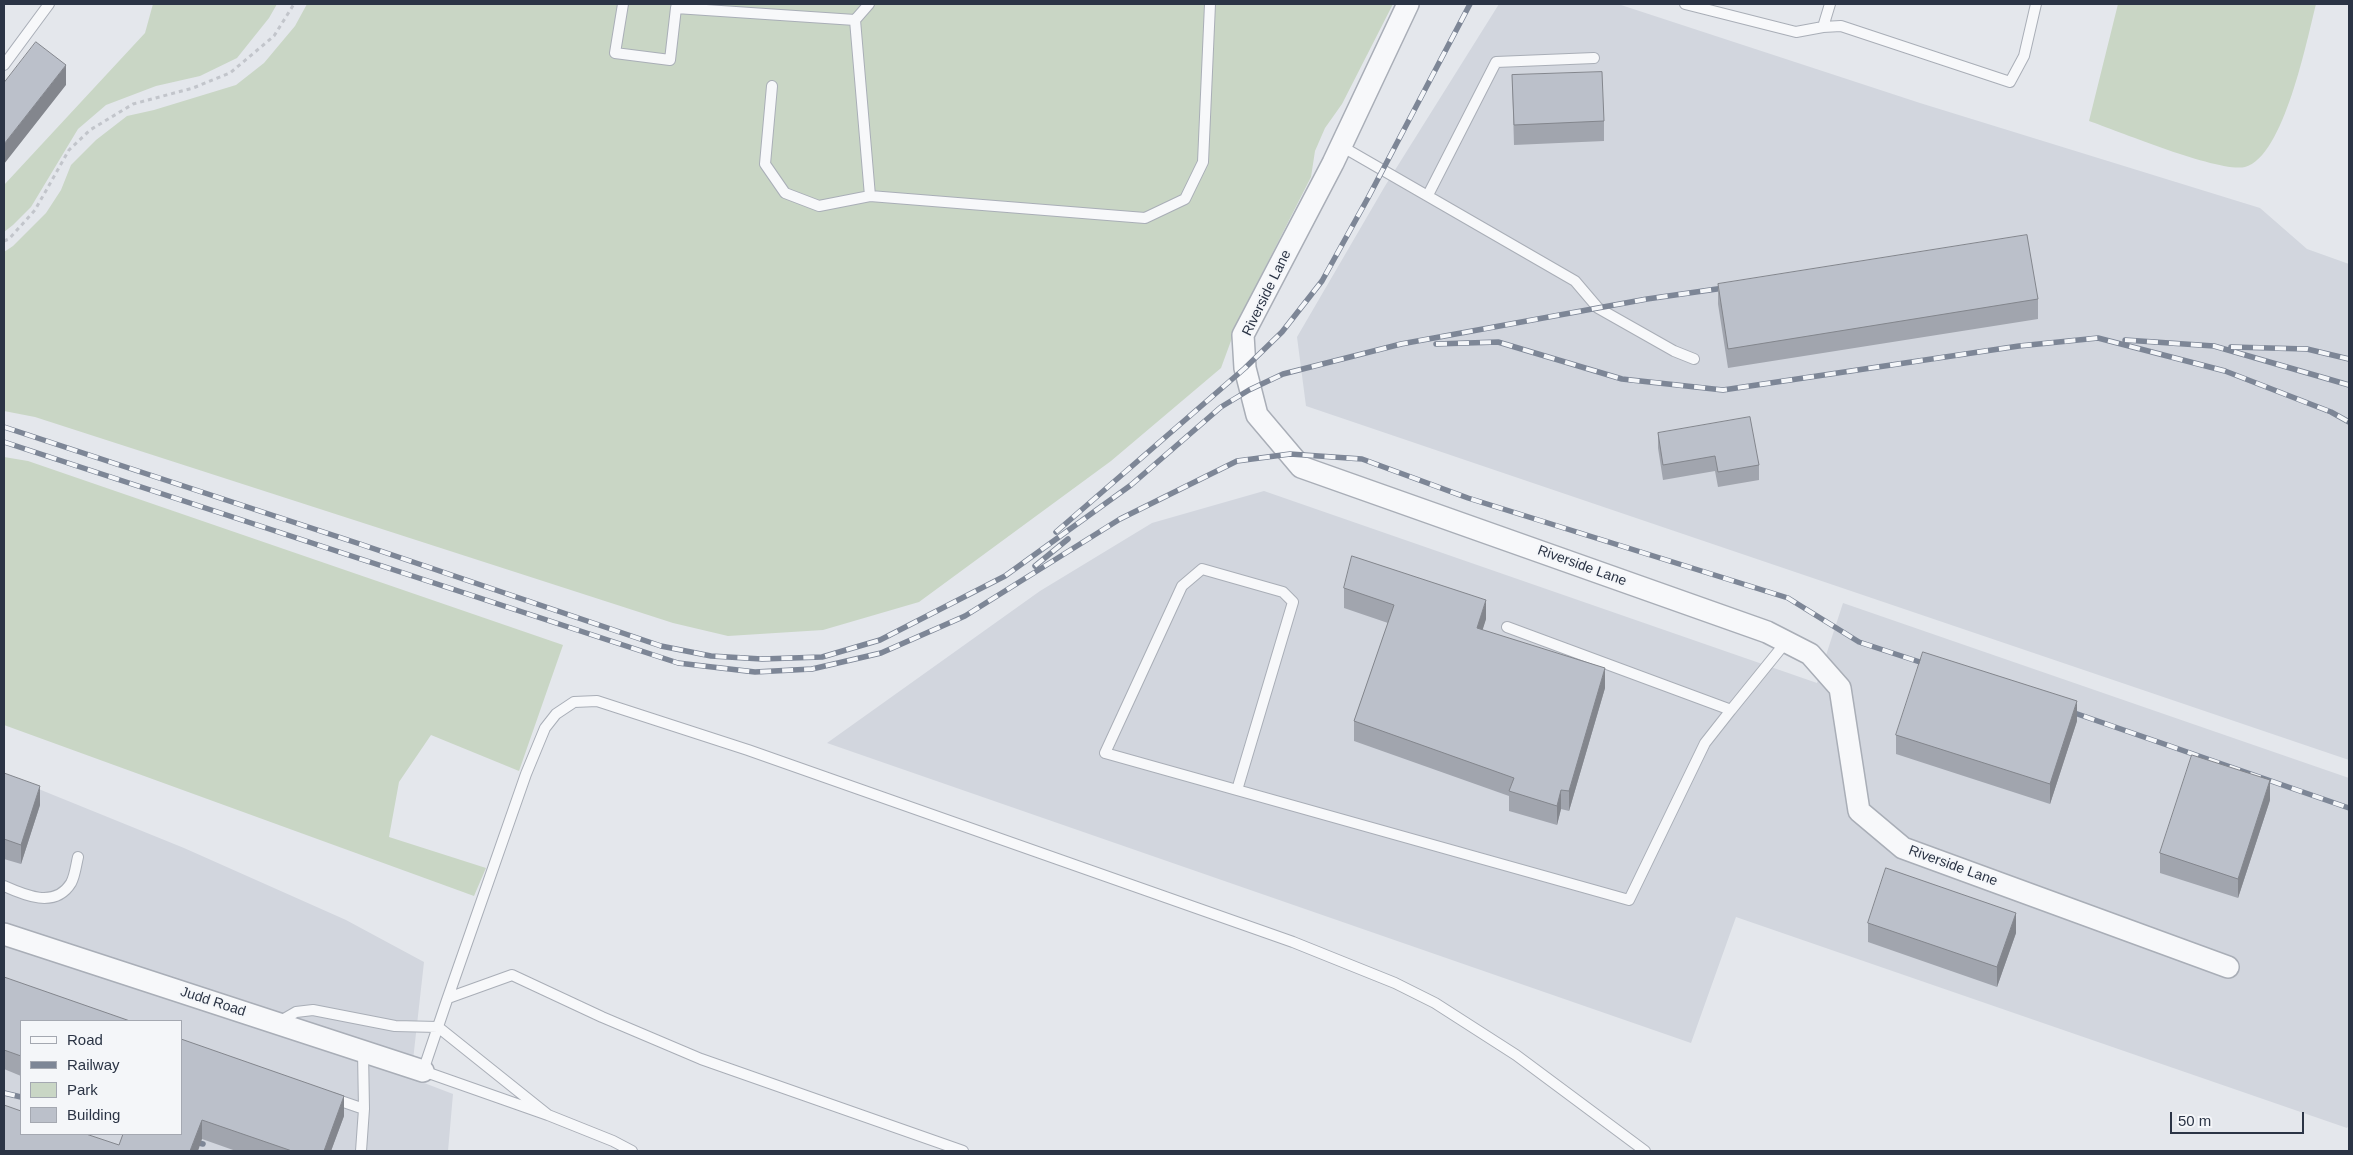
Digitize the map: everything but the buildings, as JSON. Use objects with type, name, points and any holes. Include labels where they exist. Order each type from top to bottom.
[{"type":"street","name":"Riverside Lane","points":[[1408,4],[1341,146],[1243,335],[1245,368],[1257,415],[1301,467],[1758,628],[1810,654],[1840,688],[1859,811],[1903,848],[2228,966]]},
{"type":"street","name":"Judd Road","points":[[4,934],[423,1071]]},
{"type":"lane","points":[[4,65],[49,4]]},
{"type":"lane","points":[[623,4],[615,53],[670,60],[677,6],[855,20]]},
{"type":"lane","points":[[869,4],[855,20],[870,196]]},
{"type":"lane","points":[[772,86],[765,164],[785,193],[819,206],[870,196],[1145,218],[1185,199],[1203,162],[1210,4]]},
{"type":"lane","points":[[1685,4],[1796,32],[1841,26],[2010,82],[2024,56],[2036,4]]},
{"type":"lane","points":[[1823,27],[1830,4]]},
{"type":"lane","points":[[1428,195],[1496,62],[1594,58]]},
{"type":"lane","points":[[1341,146],[1575,281],[1598,308],[1674,351],[1694,359]]},
{"type":"lane","points":[[1237,790],[1293,602],[1283,592],[1202,569],[1182,586],[1105,753],[1629,900],[1705,743],[1786,642]]},
{"type":"lane","points":[[1507,627],[1731,710]]},
{"type":"lane","points":[[632,1151],[613,1141],[548,1115],[423,1071],[526,774],[545,728],[556,714],[574,702],[597,701],[785,763],[1293,942],[1395,983],[1435,1003],[1516,1055],[1645,1151]]},
{"type":"lane","points":[[4,886],[28,897],[52,898],[65,890],[71,882],[78,857]]},
{"type":"lane","points":[[448,998],[512,975],[602,1017],[701,1059],[964,1151]]},
{"type":"lane","points":[[276,1023],[296,1012],[313,1010],[395,1026],[438,1027],[548,1115]]},
{"type":"lane","points":[[360,1151],[364,1109],[363,1052]]},
{"type":"lane","points":[[318,1093],[364,1109]]},
{"type":"path","points":[[4,241],[35,210],[69,150],[90,130],[133,104],[193,88],[230,72],[274,36],[294,4]]},
{"type":"shaded area","points":[[1499,4],[1618,4],[1920,103],[2260,208],[2307,249],[2349,264],[2349,760],[1306,406],[1297,337],[1385,186]]},
{"type":"shaded area","points":[[1264,491],[1817,683],[1843,603],[2349,778],[2349,1125],[2347,1128],[1736,917],[1691,1043],[827,743],[1040,591],[1152,523]]},
{"type":"shaded area","points":[[4,775],[184,848],[346,920],[424,962],[411,1078],[453,1094],[448,1151],[4,1151]]},
{"type":"green space","points":[[153,4],[277,4],[269,18],[237,58],[200,76],[156,86],[106,105],[78,129],[31,207],[4,232],[4,185],[145,33]]},
{"type":"green space","points":[[307,4],[1393,4],[1342,104],[1325,128],[1315,151],[1311,177],[1239,319],[1221,368],[1111,461],[919,602],[823,630],[728,636],[673,623],[35,417],[4,411],[4,252],[13,246],[46,213],[61,190],[71,165],[96,140],[127,116],[154,110],[236,85],[264,63],[295,26]]},
{"type":"green space","points":[[2118,4],[2316,4],[2292,95],[2271,142],[2259,159],[2245,167],[2214,164],[2168,150],[2089,121]]},
{"type":"green space","points":[[4,457],[28,461],[563,645],[519,771],[431,735],[399,782],[389,837],[486,868],[474,896],[4,725]]},
{"type":"railway","points":[[1056,532],[1245,368],[1282,332],[1322,281],[1470,4]]},
{"type":"railway","points":[[4,427],[360,544],[661,646],[711,656],[762,659],[822,657],[880,640],[1005,576],[1131,485],[1221,407],[1249,390],[1283,374],[1401,344],[1647,299],[1731,287]]},
{"type":"railway","points":[[1436,344],[1498,342],[1622,379],[1723,390],[2019,346],[2098,338],[2225,371],[2331,412],[2349,422]]},
{"type":"railway","points":[[2125,340],[2214,346],[2349,385]]},
{"type":"railway","points":[[2231,347],[2307,349],[2349,359]]},
{"type":"railway","points":[[4,442],[678,663],[755,672],[812,669],[881,653],[965,616],[1120,519],[1237,461],[1290,454],[1362,459],[1468,498],[1788,598],[1859,642],[1932,666]]},
{"type":"railway","points":[[1035,566],[1068,539]]},
{"type":"railway","points":[[2063,709],[2349,808]]},
{"type":"railway","points":[[4,1093],[20,1097]]},
{"type":"railway","points":[[166,1135],[203,1144]]}]
